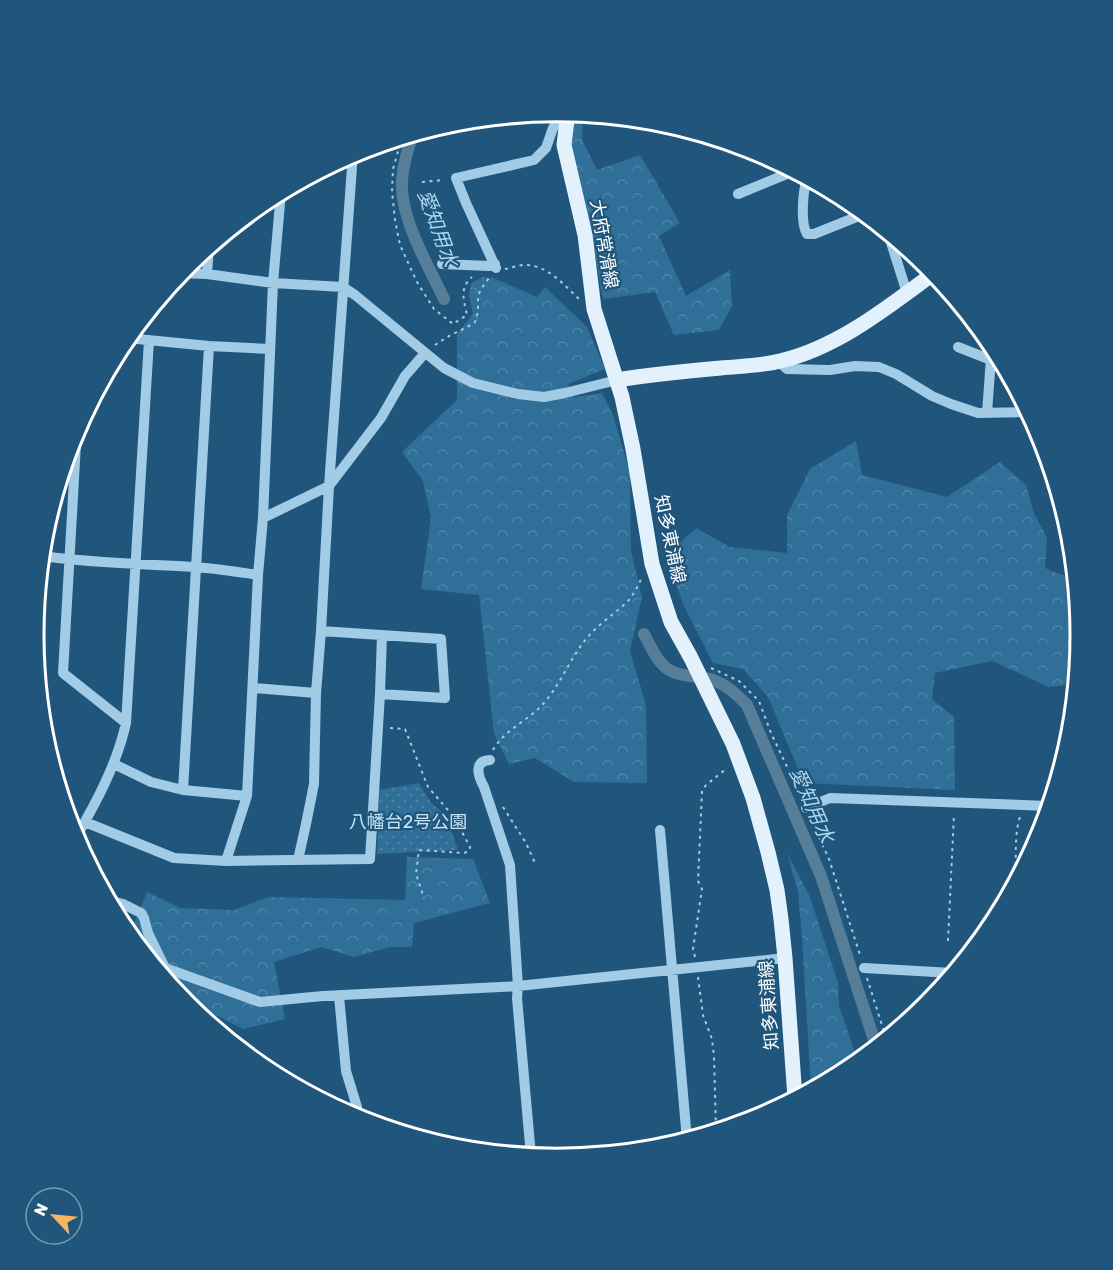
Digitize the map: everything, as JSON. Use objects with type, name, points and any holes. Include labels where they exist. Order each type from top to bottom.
[{"type":"main road","name":"大府常滑線","points":[[567,122],[564,145],[585,235],[594,309],[617,380]]},
{"type":"main road","points":[[617,380],[779,362],[816,350],[852,331],[925,279]]},
{"type":"main road","name":"知多東浦線","points":[[617,380],[633,449],[654,570],[671,622],[733,744],[753,798],[777,890],[785,958],[794,1089]]},
{"type":"street","points":[[494,269],[456,178],[534,160],[546,148],[557,122]]},
{"type":"street","points":[[298,860],[314,784],[316,693],[352,165]]},
{"type":"street","points":[[738,194],[784,175]]},
{"type":"street","points":[[804,186],[803,227],[807,234],[814,234],[855,218]]},
{"type":"street","points":[[226,861],[247,796],[263,518],[269,349],[280,203]]},
{"type":"street","points":[[893,247],[907,292]]},
{"type":"street","points":[[207,274],[208,258]]},
{"type":"street","points":[[442,264],[489,266],[494,269]]},
{"type":"street","points":[[193,273],[273,283],[343,287],[444,368],[473,383],[518,394],[543,397],[617,380]]},
{"type":"street","points":[[138,339],[269,349]]},
{"type":"street","points":[[82,828],[114,764],[126,723],[149,340]]},
{"type":"street","points":[[183,790],[209,346]]},
{"type":"street","points":[[958,347],[989,359]]},
{"type":"street","points":[[263,518],[329,486],[381,418],[405,376],[426,353]]},
{"type":"street","points":[[779,362],[788,369],[830,370],[855,366],[879,367],[896,374],[932,396],[978,413],[1019,412]]},
{"type":"street","points":[[987,413],[991,362]]},
{"type":"street","points":[[75,460],[63,673],[126,723]]},
{"type":"street","points":[[50,557],[134,565],[196,567],[258,575]]},
{"type":"street","points":[[321,631],[441,639],[445,698],[380,694]]},
{"type":"street","points":[[85,822],[174,858],[226,861],[370,859],[382,635]]},
{"type":"street","points":[[253,688],[316,693]]},
{"type":"street","points":[[490,760],[480,764],[478,775],[510,865],[517,998],[530,1147]]},
{"type":"street","points":[[114,764],[151,782],[183,790],[247,796]]},
{"type":"street","points":[[806,808],[830,798],[1040,806]]},
{"type":"street","points":[[660,830],[686,1132]]},
{"type":"street","points":[[120,903],[141,913],[162,962]]},
{"type":"street","points":[[168,969],[260,1002],[323,996],[518,986],[785,958]]},
{"type":"street","points":[[864,968],[942,972]]},
{"type":"street","points":[[339,996],[346,1071],[357,1108]]},
{"type":"path","points":[[422,182],[456,178]]},
{"type":"path","points":[[426,353],[441,341],[475,322],[478,312],[478,296],[494,269]]},
{"type":"path","points":[[490,760],[505,734],[538,709],[551,694],[587,637],[629,599],[645,573],[654,570]]},
{"type":"path","points":[[710,667],[739,681],[759,700],[771,733],[829,859],[884,1030]]},
{"type":"path","points":[[378,727],[405,729],[428,787],[454,817],[470,848],[464,853],[419,850],[416,874],[424,898]]},
{"type":"path","points":[[716,1123],[712,1040],[703,1015],[698,967],[693,949],[702,889],[698,881],[702,791],[726,769]]},
{"type":"path","points":[[500,801],[536,865]]},
{"type":"path","points":[[948,941],[955,802]]},
{"type":"path","points":[[1016,863],[1017,830],[1019,819],[1026,805]]},
{"type":"green space","points":[[571,122],[583,123],[582,140],[597,170],[640,155],[680,223],[659,236],[686,296],[730,270],[732,306],[719,330],[674,335],[655,292],[603,299],[591,234],[568,144]]},
{"type":"green space","points":[[482,277],[493,278],[537,297],[545,287],[587,327],[605,369],[568,384],[574,397],[602,393],[613,415],[630,473],[631,551],[642,597],[630,651],[646,705],[647,783],[574,782],[535,758],[509,764],[494,734],[479,595],[421,589],[431,518],[423,481],[402,452],[457,400],[457,334],[473,314],[469,295],[471,284]]},
{"type":"green space","points":[[856,441],[862,475],[947,497],[1000,462],[1026,485],[1034,513],[1047,538],[1045,568],[1066,576],[1070,635],[1067,685],[1049,687],[992,661],[935,673],[932,699],[954,717],[955,790],[804,783],[768,697],[743,669],[713,663],[684,606],[672,574],[671,551],[696,528],[730,547],[787,553],[787,515],[810,469]]},
{"type":"green space","name":"八幡台2号公園","points":[[419,783],[431,803],[446,816],[458,850],[377,854],[379,790]]},
{"type":"green space","points":[[787,853],[810,897],[838,983],[839,1006],[855,1052],[810,1080],[802,937],[798,892]]},
{"type":"green space","points":[[407,857],[473,859],[490,903],[414,923],[412,947],[390,947],[354,957],[321,947],[274,962],[285,1019],[243,1029],[207,1011],[171,973],[134,925],[147,892],[180,908],[234,910],[269,897],[405,900]]},
{"type":"waterway","name":"愛知用水","points":[[410,143],[402,176],[407,217],[418,246],[444,299]]},
{"type":"waterway","name":"愛知用水","points":[[644,634],[658,659],[669,670],[718,682],[747,705],[821,876],[874,1038]]}]
